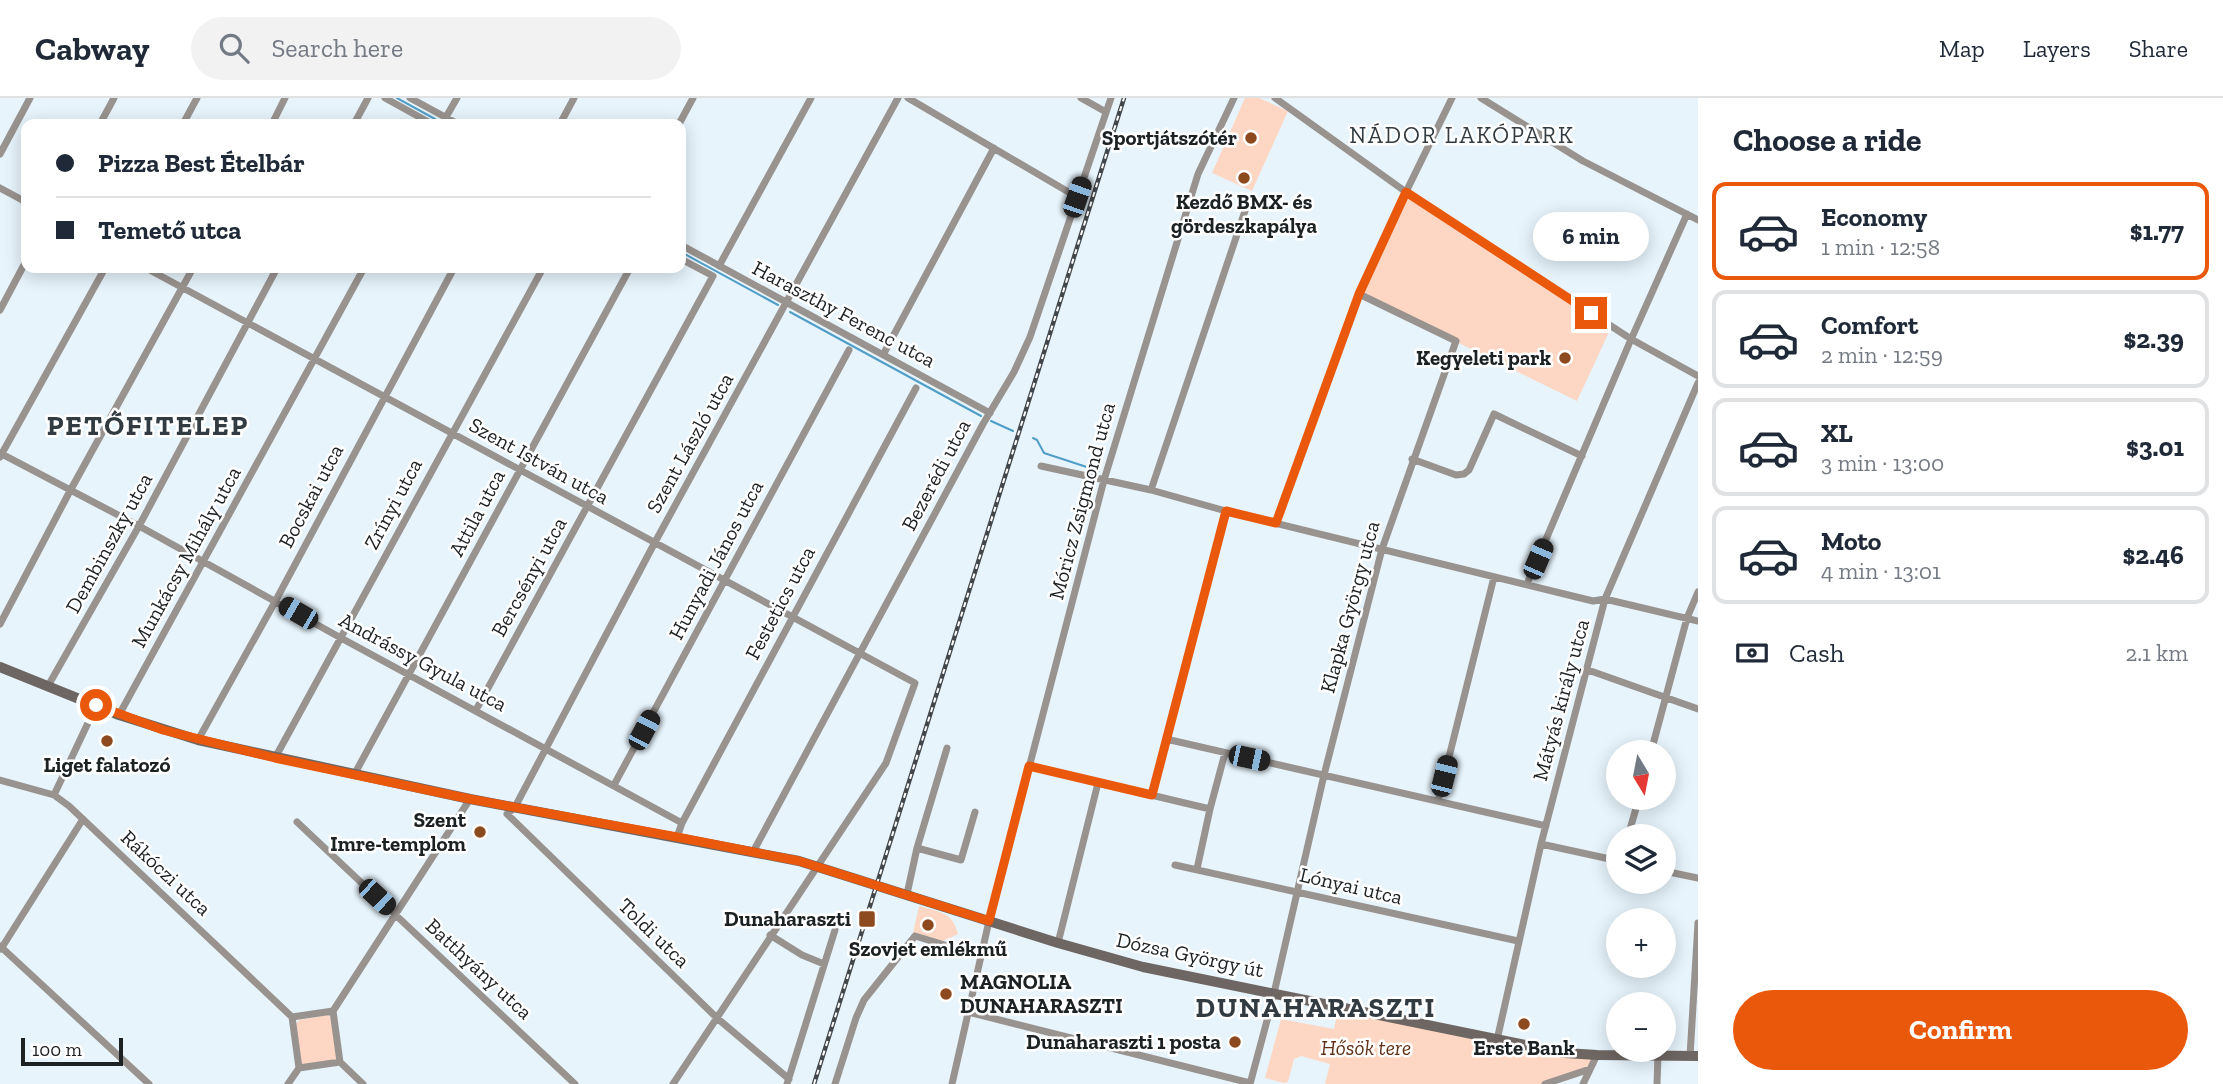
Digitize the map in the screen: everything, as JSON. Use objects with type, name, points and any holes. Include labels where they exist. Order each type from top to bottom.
[{"type":"main road","name":"Dózsa György út","points":[[0,667],[119,715],[198,740],[470,799],[817,866],[1058,943],[1143,967],[1564,1053],[1606,1055]]},
{"type":"main road","name":"Dózsa György út","points":[[1676,1056],[1694,1056]]},
{"type":"street","points":[[0,154],[30,98]]},
{"type":"street","points":[[103,119],[114,98]]},
{"type":"street","points":[[186,119],[197,98]]},
{"type":"street","points":[[274,119],[285,98]]},
{"type":"street","points":[[357,119],[368,98]]},
{"type":"street","points":[[385,98],[423,119]]},
{"type":"street","points":[[410,98],[441,119]]},
{"type":"street","points":[[445,119],[457,98]]},
{"type":"street","points":[[563,119],[574,98]]},
{"type":"street","points":[[682,119],[693,98]]},
{"type":"street","points":[[719,266],[811,98]]},
{"type":"street","name":"Szent László utca","points":[[515,807],[654,544],[898,98]]},
{"type":"street","points":[[908,98],[1077,197]]},
{"type":"street","points":[[1081,98],[1106,112]]},
{"type":"street","name":"Bezerédi utca","points":[[753,852],[1014,372],[1030,337],[1111,98]]},
{"type":"street","name":"Móricz Zsigmond utca","points":[[952,1084],[989,921],[1104,480],[1198,174],[1234,98]]},
{"type":"street","points":[[1275,98],[1406,192],[1631,339],[1698,376]]},
{"type":"street","points":[[1276,523],[1359,294],[1452,98]]},
{"type":"street","points":[[1481,98],[1583,161],[1693,217]]},
{"type":"street","points":[[883,355],[994,148]]},
{"type":"street","points":[[0,188],[21,199]]},
{"type":"street","points":[[1151,490],[1249,199]]},
{"type":"street","points":[[1527,584],[1631,339],[1698,209]]},
{"type":"street","name":"Haraszthy Ferenc utca","points":[[686,248],[990,413]]},
{"type":"street","name":"Bercsényi utca","points":[[476,710],[713,276],[686,262]]},
{"type":"street","points":[[0,310],[21,270]]},
{"type":"street","points":[[1,455],[103,273]]},
{"type":"street","name":"Szent István utca","points":[[155,273],[915,683],[886,763],[817,866]]},
{"type":"street","points":[[0,624],[190,273]]},
{"type":"street","name":"Dembinszky utca","points":[[48,686],[139,526],[274,273]]},
{"type":"street","name":"Munkácsy Mihály utca","points":[[119,715],[361,273]]},
{"type":"street","name":"Bocskai utca","points":[[198,740],[450,273]]},
{"type":"street","name":"Zrínyi utca","points":[[275,758],[540,273]]},
{"type":"street","name":"Attila utca","points":[[354,775],[627,273]]},
{"type":"street","name":"Klapka György utca","points":[[1250,1084],[1274,993],[1324,775],[1382,549],[1456,341],[1359,294]]},
{"type":"street","name":"Hunyadi János utca","points":[[614,785],[849,350]]},
{"type":"street","name":"Mátyás király utca","points":[[1497,1040],[1541,844],[1605,599],[1698,383]]},
{"type":"street","name":"Festetics utca","points":[[677,837],[682,823],[916,388]]},
{"type":"street","points":[[1412,459],[1456,475],[1464,474],[1469,470],[1494,414],[1582,456]]},
{"type":"street","name":"Andrássy Gyula utca","points":[[1,455],[276,600],[682,823]]},
{"type":"street","points":[[1041,466],[1151,490],[1593,601],[1605,599],[1698,621]]},
{"type":"street","points":[[1152,795],[1226,511]]},
{"type":"street","points":[[1438,801],[1494,577]]},
{"type":"street","points":[[1654,740],[1686,618],[1698,592]]},
{"type":"street","points":[[1588,670],[1698,709]]},
{"type":"street","points":[[54,795],[96,705]]},
{"type":"street","points":[[1166,739],[1546,826]]},
{"type":"street","points":[[907,894],[917,848],[947,748]]},
{"type":"street","points":[[1197,869],[1225,753]]},
{"type":"street","points":[[1029,766],[1210,809]]},
{"type":"street","name":"Rákóczi utca","points":[[0,780],[54,795],[83,819],[292,1017]]},
{"type":"street","points":[[1058,943],[1098,783]]},
{"type":"street","points":[[363,1084],[340,1062],[333,1011],[470,799]]},
{"type":"street","name":"Toldi utca","points":[[515,807],[508,816],[717,1018],[788,1082]]},
{"type":"street","points":[[917,848],[961,860],[975,811]]},
{"type":"street","points":[[83,819],[1,948],[149,1084]]},
{"type":"street","name":"Batthyány utca","points":[[297,822],[575,1084]]},
{"type":"street","points":[[1541,844],[1606,858]]},
{"type":"street","name":"Lónyai utca","points":[[1175,865],[1518,942]]},
{"type":"street","points":[[673,1084],[817,866]]},
{"type":"street","points":[[1676,873],[1698,878]]},
{"type":"street","points":[[1694,1056],[1698,923]]},
{"type":"street","points":[[788,1082],[835,930]]},
{"type":"street","points":[[770,935],[802,955],[824,964]]},
{"type":"street","points":[[835,1084],[864,1000],[915,936],[981,956]]},
{"type":"street","points":[[288,1084],[299,1068],[292,1017],[333,1011]]},
{"type":"street","points":[[968,1012],[1250,1084]]},
{"type":"street","points":[[1583,1084],[1597,1055]]},
{"type":"street","points":[[299,1068],[340,1062]]},
{"type":"street","points":[[1657,1084],[1658,1062]]},
{"type":"street","points":[[1545,1084],[1590,1069]]},
{"type":"green space","name":"Sportjátszótér","points":[[1245,98],[1259,98],[1288,111],[1252,191],[1212,173]]},
{"type":"green space","points":[[1406,192],[1452,227],[1610,330],[1577,401],[1359,294]]},
{"type":"green space","points":[[919,906],[949,917],[958,934],[943,941],[913,933]]},
{"type":"green space","name":"Hősök tere","points":[[1339,1006],[1597,1055],[1590,1069],[1545,1084],[1325,1084],[1330,1064],[1301,1056],[1294,1059],[1288,1082],[1265,1078],[1281,1019],[1334,1029]]},
{"type":"green space","points":[[328,1015],[333,1020],[338,1056],[334,1063],[302,1067],[295,1025],[299,1020]]},
{"type":"waterway","points":[[397,98],[435,119]]},
{"type":"waterway","points":[[686,255],[778,305]]},
{"type":"waterway","points":[[790,312],[981,416]]},
{"type":"waterway","points":[[991,421],[1013,431]]},
{"type":"waterway","points":[[1033,438],[1044,453],[1099,471]]},
{"type":"railway","points":[[814,1084],[1124,98]]},
{"type":"place","name":"Sportjátszótér","points":[[1251,138]]},
{"type":"place","name":"Kezdő BMX- és gördeszkapálya","points":[[1244,178]]},
{"type":"place","name":"Kegyeleti park","points":[[1565,358]]},
{"type":"place","name":"Liget falatozó","points":[[107,741]]},
{"type":"place","name":"Szent Imre-templom","points":[[480,832]]},
{"type":"place","name":"Dunaharaszti","points":[[867,919]]},
{"type":"place","name":"Szovjet emlékmű","points":[[928,925]]},
{"type":"place","name":"MAGNOLIA DUNAHARASZTI","points":[[946,994]]},
{"type":"place","name":"Erste Bank","points":[[1524,1024]]},
{"type":"place","name":"Dunaharaszti 1 posta","points":[[1235,1042]]},
{"type":"district","name":"NÁDOR LAKÓPARK","points":[[1462,135]]},
{"type":"district","name":"PETŐFITELEP","points":[[148,425]]},
{"type":"district","name":"DUNAHARASZTI","points":[[1316,1007]]},
{"type":"route","points":[[96,705],[163,730],[275,758],[470,799],[799,861],[989,921],[1029,766],[1152,795],[1226,511],[1276,523],[1359,294],[1406,192],[1591,313]]}]
